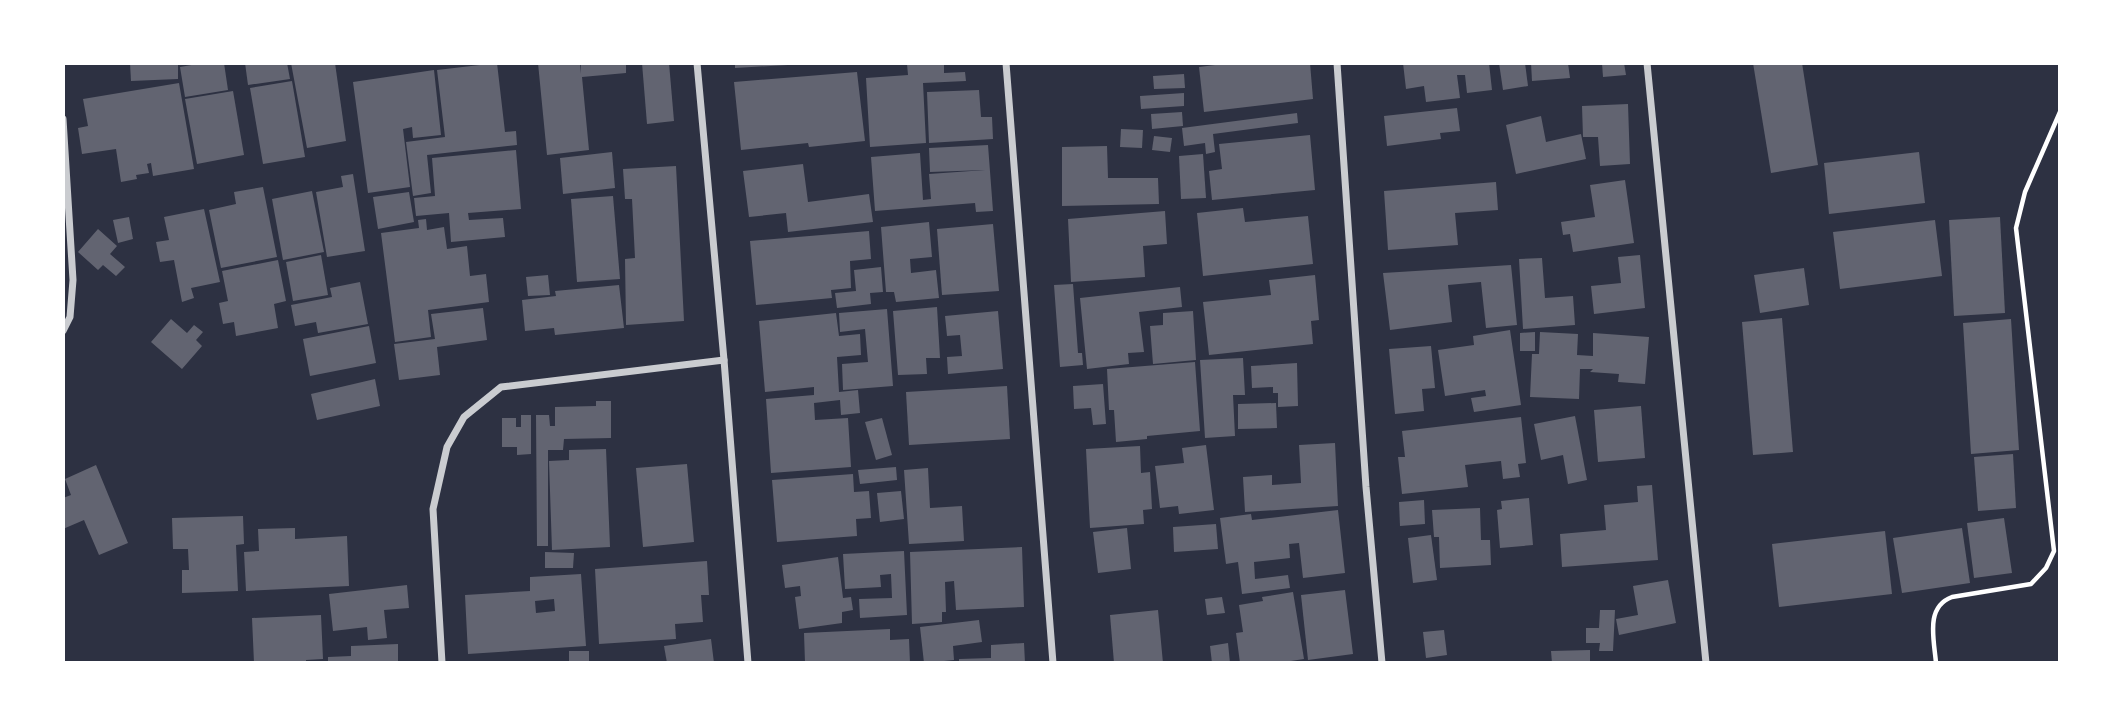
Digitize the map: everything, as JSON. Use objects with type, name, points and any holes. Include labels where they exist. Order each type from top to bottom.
[{"type":"street","points":[[697,63],[748,663]]},
{"type":"street","points":[[1006,63],[1053,663]]},
{"type":"street","points":[[1337,63],[1365,474],[1382,663]]},
{"type":"street","points":[[1647,63],[1706,663]]},
{"type":"street","points":[[63,119],[73,280],[70,317],[63,331]]},
{"type":"street","points":[[442,663],[433,509],[447,447],[464,417],[501,387],[724,360]]},
{"type":"path","points":[[1936,663],[1933,617],[1943,600],[2031,584],[2046,568],[2054,551],[2016,228],[2025,192],[2060,112]]},
{"type":"building","points":[[130,63],[178,63],[178,79],[131,81]]},
{"type":"building","points":[[224,63],[228,90],[185,97],[180,67]]},
{"type":"building","points":[[245,63],[287,63],[290,79],[248,85]]},
{"type":"building","points":[[291,63],[335,63],[346,141],[307,148]]},
{"type":"building","points":[[497,63],[505,132],[516,131],[517,145],[427,155],[431,193],[413,196],[406,142],[445,137],[437,70]]},
{"type":"building","points":[[538,63],[580,63],[581,74],[581,63],[626,63],[626,73],[582,77],[589,150],[547,155]]},
{"type":"building","points":[[642,63],[669,63],[674,121],[647,124]]},
{"type":"building","points":[[735,63],[788,63],[788,65],[735,68]]},
{"type":"building","points":[[944,63],[944,73],[965,72],[966,81],[923,83],[926,143],[870,147],[866,78],[908,75],[907,64]]},
{"type":"building","points":[[1231,63],[1310,63],[1313,99],[1204,112],[1199,67]]},
{"type":"building","points":[[1403,63],[1489,63],[1492,90],[1467,93],[1465,75],[1457,75],[1460,98],[1426,102],[1424,86],[1406,89]]},
{"type":"building","points":[[1499,63],[1525,63],[1528,86],[1503,90]]},
{"type":"building","points":[[1531,63],[1568,63],[1570,78],[1532,81]]},
{"type":"building","points":[[1602,63],[1624,63],[1626,75],[1603,77]]},
{"type":"building","points":[[1753,63],[1802,63],[1818,165],[1771,173]]},
{"type":"building","points":[[434,70],[441,135],[413,138],[412,127],[403,129],[410,187],[368,193],[353,82]]},
{"type":"building","points":[[857,72],[865,141],[809,147],[808,143],[741,150],[734,82]]},
{"type":"building","points":[[1184,74],[1185,88],[1154,89],[1153,76]]},
{"type":"building","points":[[292,81],[305,157],[263,164],[250,88]]},
{"type":"building","points":[[179,83],[194,169],[153,176],[151,163],[147,164],[149,173],[121,182],[116,149],[82,154],[78,128],[88,126],[83,99]]},
{"type":"building","points":[[979,90],[981,117],[992,117],[993,139],[929,143],[927,92]]},
{"type":"building","points":[[233,91],[244,155],[197,164],[185,99]]},
{"type":"building","points":[[1184,93],[1184,106],[1141,109],[1140,96]]},
{"type":"building","points":[[1628,104],[1630,164],[1600,166],[1598,137],[1583,137],[1582,106]]},
{"type":"building","points":[[1457,108],[1460,131],[1440,133],[1441,139],[1387,146],[1384,116]]},
{"type":"building","points":[[1182,112],[1183,126],[1152,129],[1151,114]]},
{"type":"building","points":[[1297,113],[1298,123],[1213,134],[1215,152],[1206,154],[1205,143],[1184,146],[1182,128]]},
{"type":"building","points":[[1541,116],[1546,142],[1581,134],[1586,159],[1516,174],[1506,125]]},
{"type":"building","points":[[1121,129],[1143,130],[1142,148],[1120,147]]},
{"type":"building","points":[[1310,135],[1315,190],[1212,200],[1209,171],[1222,169],[1219,144]]},
{"type":"building","points":[[1154,136],[1172,138],[1170,152],[1152,150]]},
{"type":"building","points":[[988,145],[993,211],[976,212],[975,203],[875,211],[871,157],[920,153],[923,200],[931,199],[929,174],[985,170],[930,172],[929,148]]},
{"type":"building","points":[[1107,146],[1108,178],[1158,178],[1159,204],[1062,206],[1062,147]]},
{"type":"building","points":[[516,150],[521,209],[468,213],[469,220],[503,218],[505,237],[451,242],[449,213],[416,216],[414,198],[435,196],[432,158]]},
{"type":"building","points":[[612,152],[615,188],[563,194],[560,158]]},
{"type":"building","points":[[1919,152],[1925,203],[1829,214],[1824,163]]},
{"type":"building","points":[[1203,154],[1206,198],[1181,199],[1179,156]]},
{"type":"building","points":[[803,164],[808,202],[869,194],[873,222],[788,232],[786,213],[749,217],[743,171]]},
{"type":"building","points":[[676,166],[684,321],[626,325],[625,259],[635,258],[632,199],[625,199],[623,169]]},
{"type":"building","points":[[353,174],[365,251],[327,257],[316,192],[343,187],[341,176]]},
{"type":"building","points":[[1625,180],[1634,243],[1573,252],[1570,234],[1563,235],[1561,222],[1595,217],[1590,185]]},
{"type":"building","points":[[1496,182],[1498,210],[1455,213],[1458,245],[1388,250],[1384,191]]},
{"type":"building","points":[[263,187],[277,257],[221,268],[209,210],[236,204],[234,192]]},
{"type":"building","points":[[312,191],[324,252],[283,260],[272,199]]},
{"type":"building","points":[[409,192],[414,222],[378,229],[373,197]]},
{"type":"building","points":[[613,196],[620,279],[577,282],[571,199]]},
{"type":"building","points":[[1243,208],[1245,222],[1308,216],[1313,264],[1203,276],[1197,213]]},
{"type":"building","points":[[204,209],[220,282],[191,288],[194,298],[182,302],[174,260],[160,262],[156,242],[169,240],[164,217]]},
{"type":"building","points":[[1165,211],[1167,244],[1143,246],[1145,277],[1071,282],[1068,219]]},
{"type":"building","points":[[129,217],[133,239],[118,243],[113,220]]},
{"type":"building","points":[[2000,217],[2005,313],[1954,316],[1949,220]]},
{"type":"building","points":[[426,219],[427,230],[444,227],[447,249],[467,246],[470,276],[486,274],[489,302],[428,310],[431,337],[395,342],[381,233],[419,228],[418,220]]},
{"type":"building","points":[[1935,220],[1942,276],[1840,289],[1833,232]]},
{"type":"building","points":[[929,222],[932,257],[910,259],[911,273],[936,270],[939,298],[896,302],[894,292],[886,292],[881,227]]},
{"type":"building","points":[[993,224],[999,291],[942,295],[937,229]]},
{"type":"building","points":[[98,229],[117,246],[110,254],[125,267],[116,276],[103,265],[98,270],[78,252]]},
{"type":"building","points":[[869,231],[871,259],[850,261],[851,288],[831,290],[832,298],[756,305],[750,241]]},
{"type":"building","points":[[321,255],[328,295],[293,301],[286,262]]},
{"type":"building","points":[[1640,255],[1645,308],[1594,314],[1591,286],[1621,283],[1618,257]]},
{"type":"building","points":[[1542,258],[1545,298],[1573,296],[1575,325],[1523,329],[1519,259]]},
{"type":"building","points":[[278,260],[286,301],[274,304],[278,328],[236,336],[234,322],[223,324],[219,303],[228,301],[222,271]]},
{"type":"building","points":[[1511,265],[1517,325],[1486,328],[1481,282],[1448,285],[1452,322],[1390,330],[1383,273]]},
{"type":"building","points":[[881,267],[883,292],[870,293],[871,304],[837,308],[835,293],[856,291],[854,270]]},
{"type":"building","points":[[1804,268],[1809,305],[1760,313],[1754,275]]},
{"type":"building","points":[[548,275],[550,295],[528,296],[526,277]]},
{"type":"building","points":[[1315,275],[1319,320],[1311,321],[1313,344],[1209,355],[1203,302],[1271,295],[1269,280]]},
{"type":"building","points":[[360,282],[368,324],[318,333],[316,322],[295,326],[291,305],[332,297],[330,288]]},
{"type":"building","points":[[1073,284],[1078,353],[1082,353],[1083,365],[1060,367],[1054,285]]},
{"type":"building","points":[[619,285],[624,328],[555,335],[554,328],[525,331],[522,300],[556,296],[555,291]]},
{"type":"building","points":[[1180,287],[1182,307],[1139,312],[1144,352],[1128,353],[1129,364],[1087,369],[1080,298]]},
{"type":"building","points":[[937,307],[940,358],[926,358],[927,374],[898,375],[893,311]]},
{"type":"building","points":[[483,308],[487,340],[437,347],[440,375],[399,380],[394,344],[435,339],[431,314]]},
{"type":"building","points":[[887,309],[893,386],[843,390],[842,364],[868,362],[865,329],[840,332],[839,313]]},
{"type":"building","points":[[998,311],[1003,369],[948,374],[947,357],[962,356],[960,335],[947,336],[945,316]]},
{"type":"building","points":[[1193,311],[1196,360],[1153,364],[1150,326],[1163,325],[1163,313]]},
{"type":"building","points":[[836,313],[839,336],[860,334],[861,355],[837,357],[839,392],[858,390],[860,413],[841,415],[840,400],[814,403],[815,420],[848,418],[851,467],[771,473],[766,399],[814,395],[814,387],[765,392],[759,321]]},
{"type":"building","points":[[1782,318],[1793,452],[1753,455],[1742,322]]},
{"type":"building","points":[[171,319],[187,333],[194,325],[203,332],[196,340],[202,346],[182,369],[151,342]]},
{"type":"building","points":[[2011,319],[2019,450],[1971,454],[1963,323]]},
{"type":"building","points":[[369,326],[376,363],[310,376],[303,339]]},
{"type":"building","points":[[1510,330],[1521,405],[1474,412],[1471,398],[1486,396],[1485,390],[1445,396],[1438,350],[1474,345],[1473,336]]},
{"type":"building","points":[[1535,332],[1535,351],[1520,351],[1520,333]]},
{"type":"building","points":[[1540,332],[1578,334],[1577,355],[1593,356],[1593,333],[1649,337],[1645,384],[1618,382],[1619,374],[1580,369],[1579,399],[1530,397],[1532,354],[1539,354]]},
{"type":"building","points":[[1431,346],[1435,388],[1422,389],[1424,411],[1395,414],[1389,349]]},
{"type":"building","points":[[1243,358],[1245,395],[1233,395],[1235,436],[1205,438],[1200,360]]},
{"type":"building","points":[[1195,362],[1200,431],[1116,442],[1114,410],[1109,410],[1107,369]]},
{"type":"building","points":[[1297,363],[1298,406],[1278,407],[1278,393],[1273,393],[1273,387],[1252,388],[1251,366]]},
{"type":"building","points":[[375,379],[380,406],[317,420],[311,394]]},
{"type":"building","points":[[1103,384],[1106,424],[1093,425],[1091,408],[1074,409],[1073,386]]},
{"type":"building","points":[[1007,386],[1010,439],[909,445],[906,392]]},
{"type":"building","points":[[596,401],[611,401],[611,438],[564,439],[563,450],[548,450],[548,546],[537,546],[536,415],[549,415],[550,426],[555,426],[555,407],[596,406]]},
{"type":"building","points":[[1276,403],[1277,428],[1238,429],[1238,404]]},
{"type":"building","points":[[1641,406],[1645,458],[1598,462],[1594,410]]},
{"type":"building","points":[[521,415],[531,415],[531,454],[517,455],[517,447],[502,447],[502,418],[516,418],[516,427],[521,427]]},
{"type":"building","points":[[1575,416],[1587,480],[1568,484],[1563,455],[1541,460],[1534,424]]},
{"type":"building","points":[[1521,417],[1526,463],[1518,464],[1520,477],[1503,479],[1501,461],[1465,465],[1468,487],[1402,494],[1398,457],[1405,457],[1402,431]]},
{"type":"building","points":[[882,418],[892,455],[876,460],[865,422]]},
{"type":"building","points":[[1335,443],[1338,506],[1245,512],[1243,477],[1272,475],[1272,485],[1301,483],[1299,445]]},
{"type":"building","points":[[1206,445],[1214,510],[1179,514],[1178,506],[1160,508],[1155,466],[1184,463],[1182,448]]},
{"type":"building","points":[[1140,446],[1141,473],[1150,472],[1152,509],[1143,510],[1144,524],[1090,528],[1086,449]]},
{"type":"building","points":[[606,449],[610,547],[552,550],[549,461],[569,460],[569,450]]},
{"type":"building","points":[[2013,454],[2016,508],[1978,511],[1974,457]]},
{"type":"building","points":[[687,464],[694,542],[643,547],[636,468]]},
{"type":"building","points":[[96,465],[128,543],[99,555],[84,520],[63,529],[63,498],[71,495],[65,479]]},
{"type":"building","points":[[896,467],[897,480],[860,484],[858,470]]},
{"type":"building","points":[[928,468],[930,508],[962,506],[964,541],[909,544],[904,470]]},
{"type":"building","points":[[853,474],[854,492],[869,491],[871,518],[856,519],[857,536],[777,542],[772,480]]},
{"type":"building","points":[[1652,485],[1658,560],[1562,567],[1560,534],[1606,530],[1604,505],[1638,502],[1637,486]]},
{"type":"building","points":[[901,491],[904,519],[880,522],[877,493]]},
{"type":"building","points":[[1529,498],[1533,545],[1500,548],[1497,510],[1502,509],[1501,501]]},
{"type":"building","points":[[1424,500],[1425,524],[1400,526],[1399,502]]},
{"type":"building","points":[[1480,508],[1481,540],[1490,540],[1491,565],[1440,568],[1439,537],[1434,537],[1432,510]]},
{"type":"building","points":[[1338,510],[1345,573],[1303,578],[1299,543],[1289,544],[1290,558],[1254,562],[1255,579],[1288,575],[1290,588],[1242,594],[1238,562],[1226,564],[1220,518],[1251,514],[1252,520]]},
{"type":"building","points":[[243,516],[244,544],[236,545],[238,591],[182,593],[182,570],[189,570],[188,549],[173,549],[172,518]]},
{"type":"building","points":[[2004,518],[2012,573],[1974,578],[1967,523]]},
{"type":"building","points":[[1216,524],[1218,549],[1174,552],[1173,527]]},
{"type":"building","points":[[295,528],[295,539],[347,536],[349,586],[246,591],[244,552],[259,551],[258,529]]},
{"type":"building","points":[[1127,528],[1131,569],[1098,573],[1093,532]]},
{"type":"building","points":[[1962,528],[1970,583],[1902,593],[1893,538]]},
{"type":"building","points":[[1885,531],[1892,594],[1779,607],[1772,544]]},
{"type":"building","points":[[1431,535],[1437,580],[1413,583],[1408,538]]},
{"type":"building","points":[[1022,547],[1024,607],[956,610],[954,581],[945,582],[946,612],[942,612],[942,622],[912,624],[910,552]]},
{"type":"building","points":[[904,551],[907,615],[860,618],[859,599],[892,598],[891,574],[880,575],[881,587],[845,589],[843,554]]},
{"type":"building","points":[[545,552],[574,553],[573,568],[545,568]]},
{"type":"building","points":[[838,557],[843,598],[851,597],[853,610],[842,612],[842,623],[799,629],[795,597],[801,596],[800,586],[785,588],[782,565]]},
{"type":"building","points":[[707,561],[709,595],[701,595],[703,622],[675,624],[676,639],[599,644],[595,569]]},
{"type":"building","points":[[581,574],[586,646],[468,654],[465,595],[530,591],[530,577]],"holes":[[[554,599],[555,611],[536,613],[535,601]]]},
{"type":"building","points":[[1668,580],[1676,623],[1619,635],[1616,619],[1638,615],[1633,586]]},
{"type":"building","points":[[407,585],[409,608],[384,610],[387,638],[368,640],[367,627],[333,631],[329,594]]},
{"type":"building","points":[[1345,590],[1353,654],[1308,660],[1301,595]]},
{"type":"building","points":[[1293,592],[1304,659],[1278,663],[1240,663],[1236,633],[1243,632],[1239,605],[1263,601],[1262,597]]},
{"type":"building","points":[[1222,597],[1225,613],[1207,615],[1205,599]]},
{"type":"building","points":[[1158,610],[1163,663],[1114,663],[1110,615]]},
{"type":"building","points":[[1600,610],[1615,610],[1613,651],[1599,651],[1600,643],[1586,643],[1586,628],[1599,628]]},
{"type":"building","points":[[321,615],[323,659],[306,660],[306,663],[254,663],[252,618]]},
{"type":"building","points":[[979,620],[982,642],[953,646],[954,660],[924,663],[920,627]]},
{"type":"building","points":[[890,629],[890,640],[909,639],[910,663],[805,663],[804,633]]},
{"type":"building","points":[[1444,630],[1447,655],[1426,658],[1423,632]]},
{"type":"building","points":[[711,639],[714,663],[667,663],[664,646]]},
{"type":"building","points":[[1024,643],[1025,663],[959,663],[959,659],[991,658],[991,645]]},
{"type":"building","points":[[1228,643],[1230,663],[1212,663],[1210,646]]},
{"type":"building","points":[[398,644],[398,663],[328,663],[328,657],[351,656],[351,646]]},
{"type":"building","points":[[1590,650],[1590,663],[1552,663],[1551,651]]},
{"type":"building","points":[[569,651],[589,651],[589,663],[569,663]]}]
